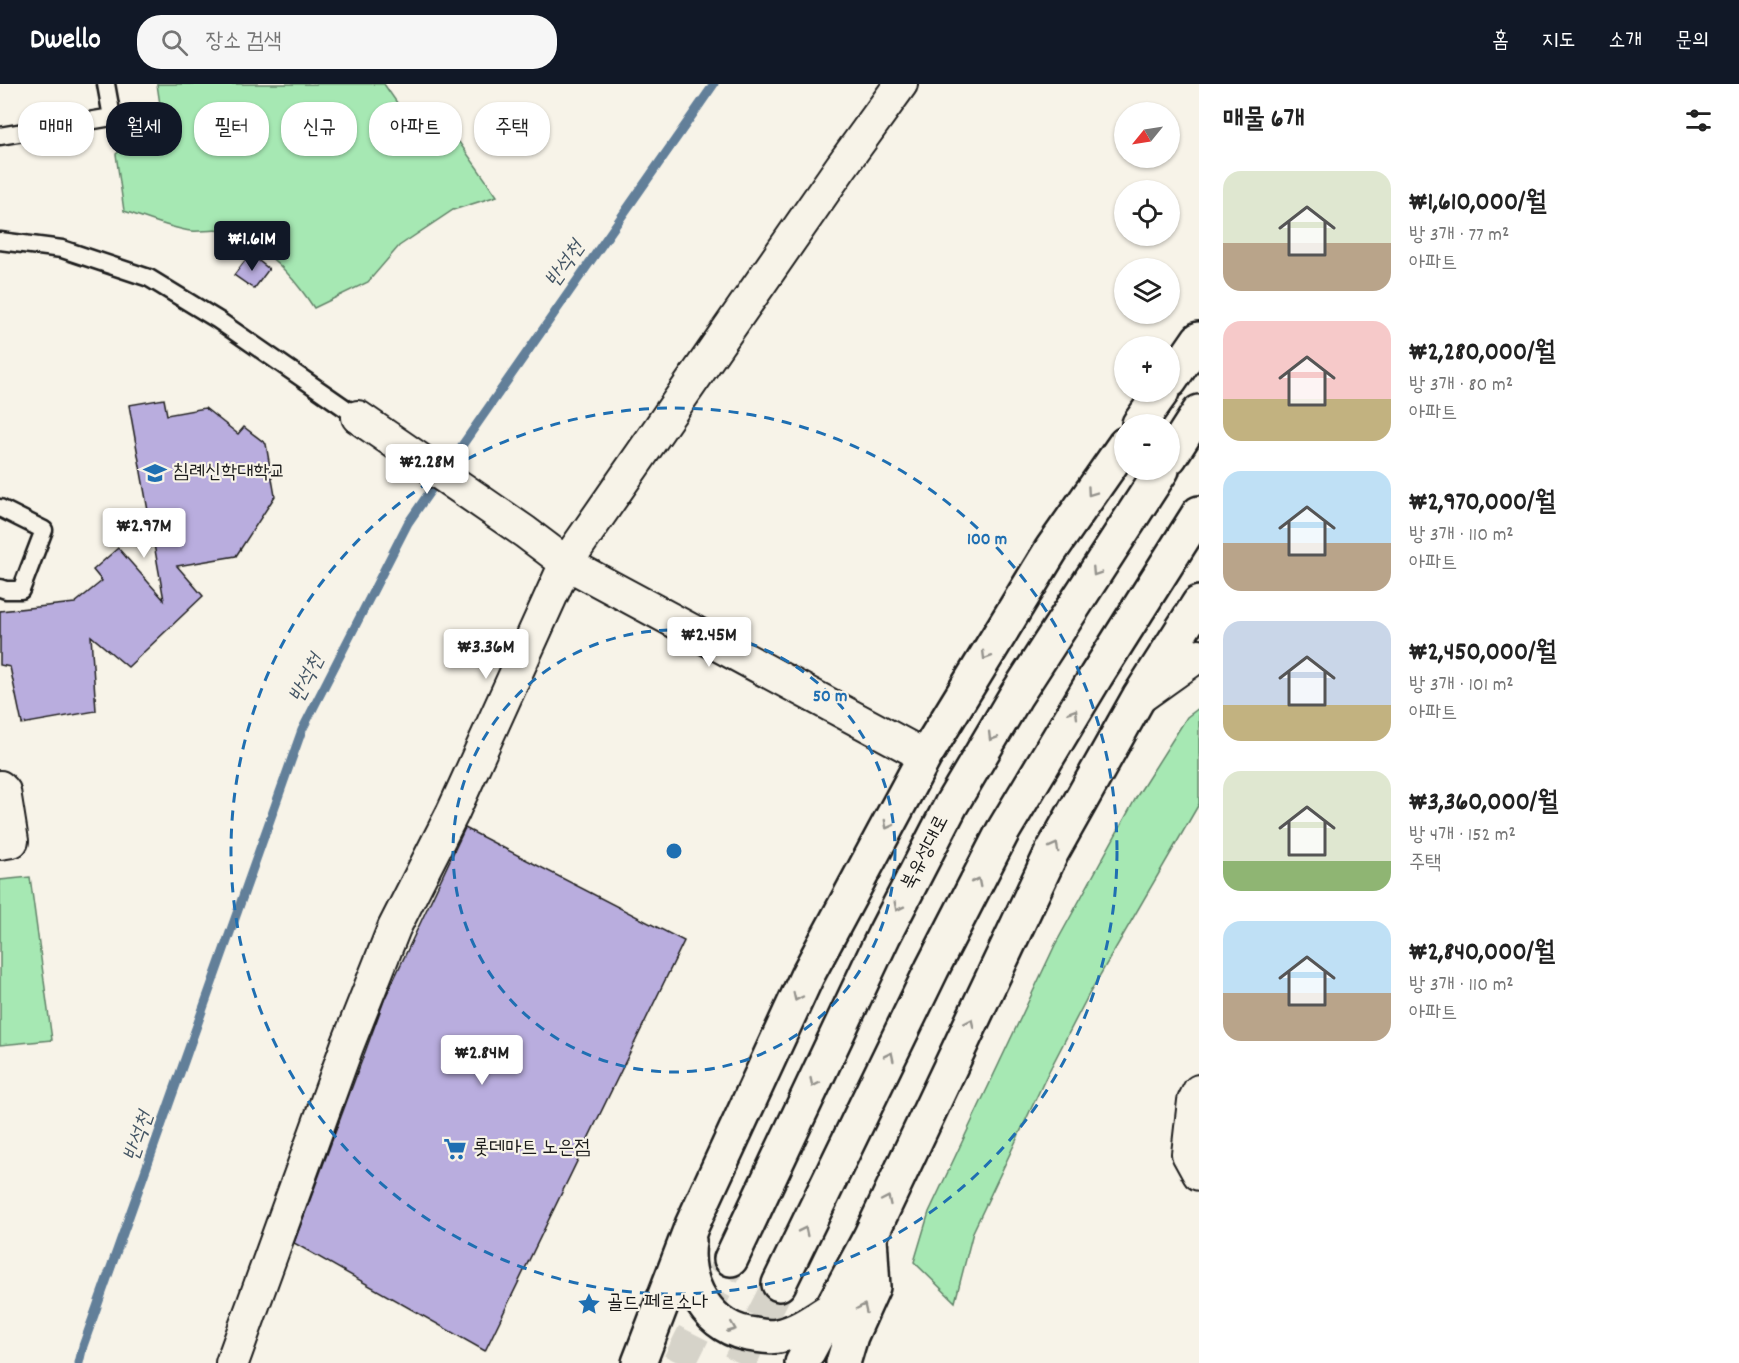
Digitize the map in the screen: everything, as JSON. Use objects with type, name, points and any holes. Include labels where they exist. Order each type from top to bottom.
[{"type":"main road","points":[[1180,367],[1199,339]]},
{"type":"main road","points":[[1180,441],[1199,412]]},
{"type":"main road","points":[[639,1363],[692,1224],[807,976],[925,756],[1051,550],[1114,460]]},
{"type":"main road","name":"북유성대로","points":[[731,1259],[884,935],[951,805],[1016,697],[1156,480]]},
{"type":"main road","points":[[779,1284],[932,969],[1004,831],[1096,676],[1199,513]]},
{"type":"main road","points":[[802,1363],[870,1237],[1052,852],[1139,698],[1199,603]]},
{"type":"main road","points":[[692,1224],[688,1253],[691,1280],[700,1302],[722,1324],[747,1334],[776,1337],[803,1328],[832,1309]]},
{"type":"main road","points":[[843,1363],[850,1336],[873,1287],[870,1237]]},
{"type":"street","points":[[232,1363],[347,1046],[394,928],[453,812],[566,563],[901,84]]},
{"type":"street","points":[[358,417],[525,532],[566,563],[925,756]]},
{"type":"street","points":[[1139,698],[1199,655]]},
{"type":"street","points":[[0,786],[4,791],[12,842],[0,843]]},
{"type":"street","points":[[1199,1092],[1194,1101],[1188,1154],[1199,1174]]},
{"type":"lane","points":[[0,136],[112,117],[106,84]]},
{"type":"lane","points":[[0,241],[62,249],[149,278],[218,320],[358,417]]},
{"type":"lane","points":[[0,508],[44,530],[21,590],[0,588]]},
{"type":"green space","points":[[157,84],[384,84],[396,102],[369,102],[369,156],[462,156],[462,146],[497,196],[453,210],[399,246],[368,282],[314,308],[288,273],[266,253],[242,238],[224,231],[183,230],[124,211],[116,156],[182,156],[182,102],[160,102]]},
{"type":"green space","points":[[1199,708],[1199,804],[1089,994],[1047,1075],[973,1232],[955,1302],[914,1262],[929,1212],[1055,945],[1137,796],[1187,717]]},
{"type":"green space","points":[[30,877],[52,1040],[0,1045],[0,880]]},
{"type":"building","points":[[250,254],[269,269],[254,289],[234,275]]},
{"type":"building","points":[[164,399],[167,415],[205,408],[238,434],[244,427],[266,444],[275,496],[236,556],[177,566],[203,596],[128,667],[91,636],[96,711],[22,724],[10,667],[0,665],[0,611],[75,603],[102,581],[93,570],[118,548],[164,600],[129,405]]},
{"type":"building","name":"롯데마트 노은점","points":[[465,828],[684,941],[485,1351],[294,1243],[385,998]]},
{"type":"waterway","name":"반석천","points":[[79,1363],[83,1346],[302,730],[408,523],[714,84]]},
{"type":"tunnel","points":[[679,1363],[731,1259]]},
{"type":"tunnel","points":[[739,1363],[779,1284]]},
{"type":"place","name":"침례신학대학교","points":[[155,473]]},
{"type":"place","name":"롯데마트 노은점","points":[[455,1149]]},
{"type":"place","name":"골드 페르소나","points":[[589,1304]]}]
